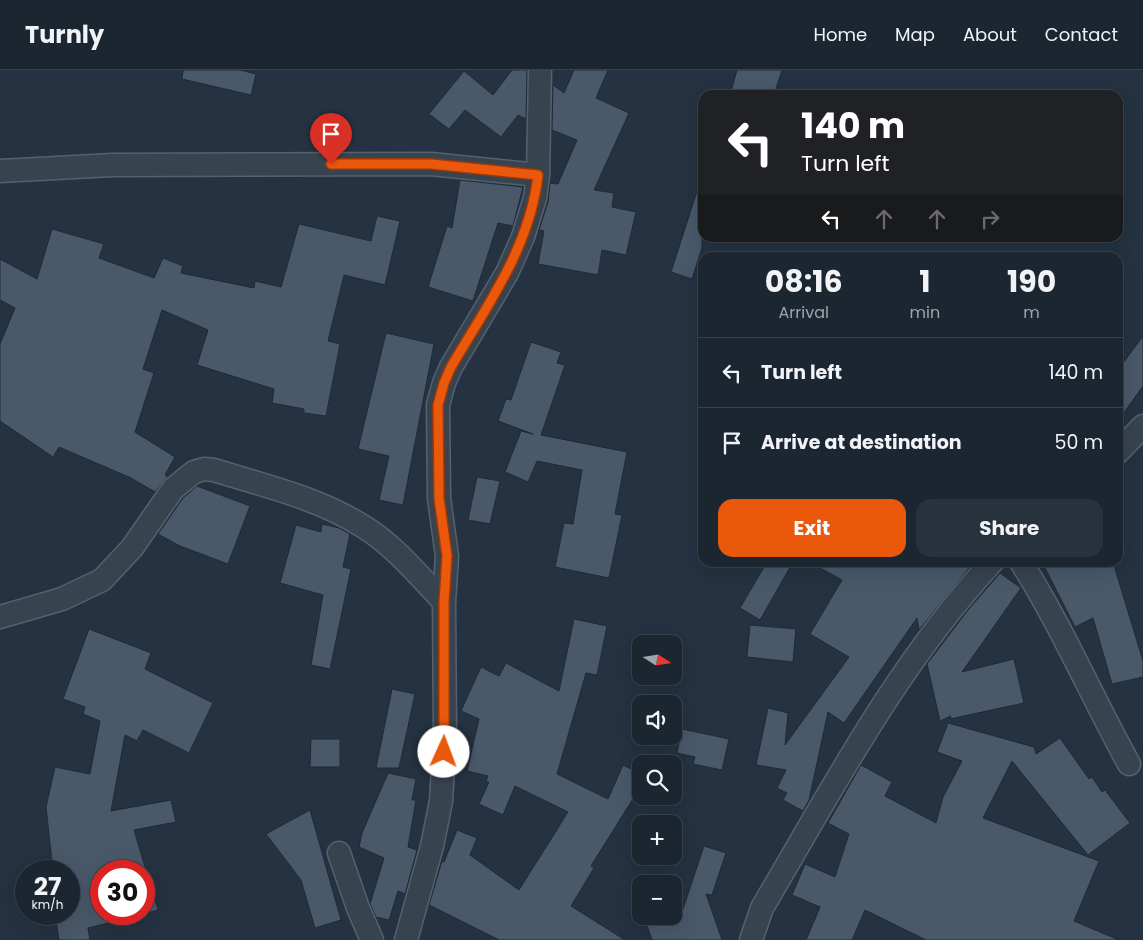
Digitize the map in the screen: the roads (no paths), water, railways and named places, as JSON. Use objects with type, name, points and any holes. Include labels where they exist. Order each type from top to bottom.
[{"type":"street","points":[[406,940],[441,801],[446,736],[444,602],[447,556],[439,498],[438,405],[451,367],[507,273],[523,238],[535,198],[538,175],[540,70]]},
{"type":"street","points":[[0,171],[112,165],[431,164],[538,175]]},
{"type":"street","points":[[1123,447],[1143,426]]},
{"type":"street","points":[[0,617],[62,599],[102,580],[132,548],[173,489],[194,472],[204,469],[214,470],[332,508],[365,527],[395,551],[444,602]]},
{"type":"street","points":[[752,940],[762,908],[876,714],[933,633],[988,567]]},
{"type":"street","points":[[1023,567],[1048,605],[1099,709],[1130,764]]},
{"type":"street","points":[[340,853],[358,908],[372,940]]}]
